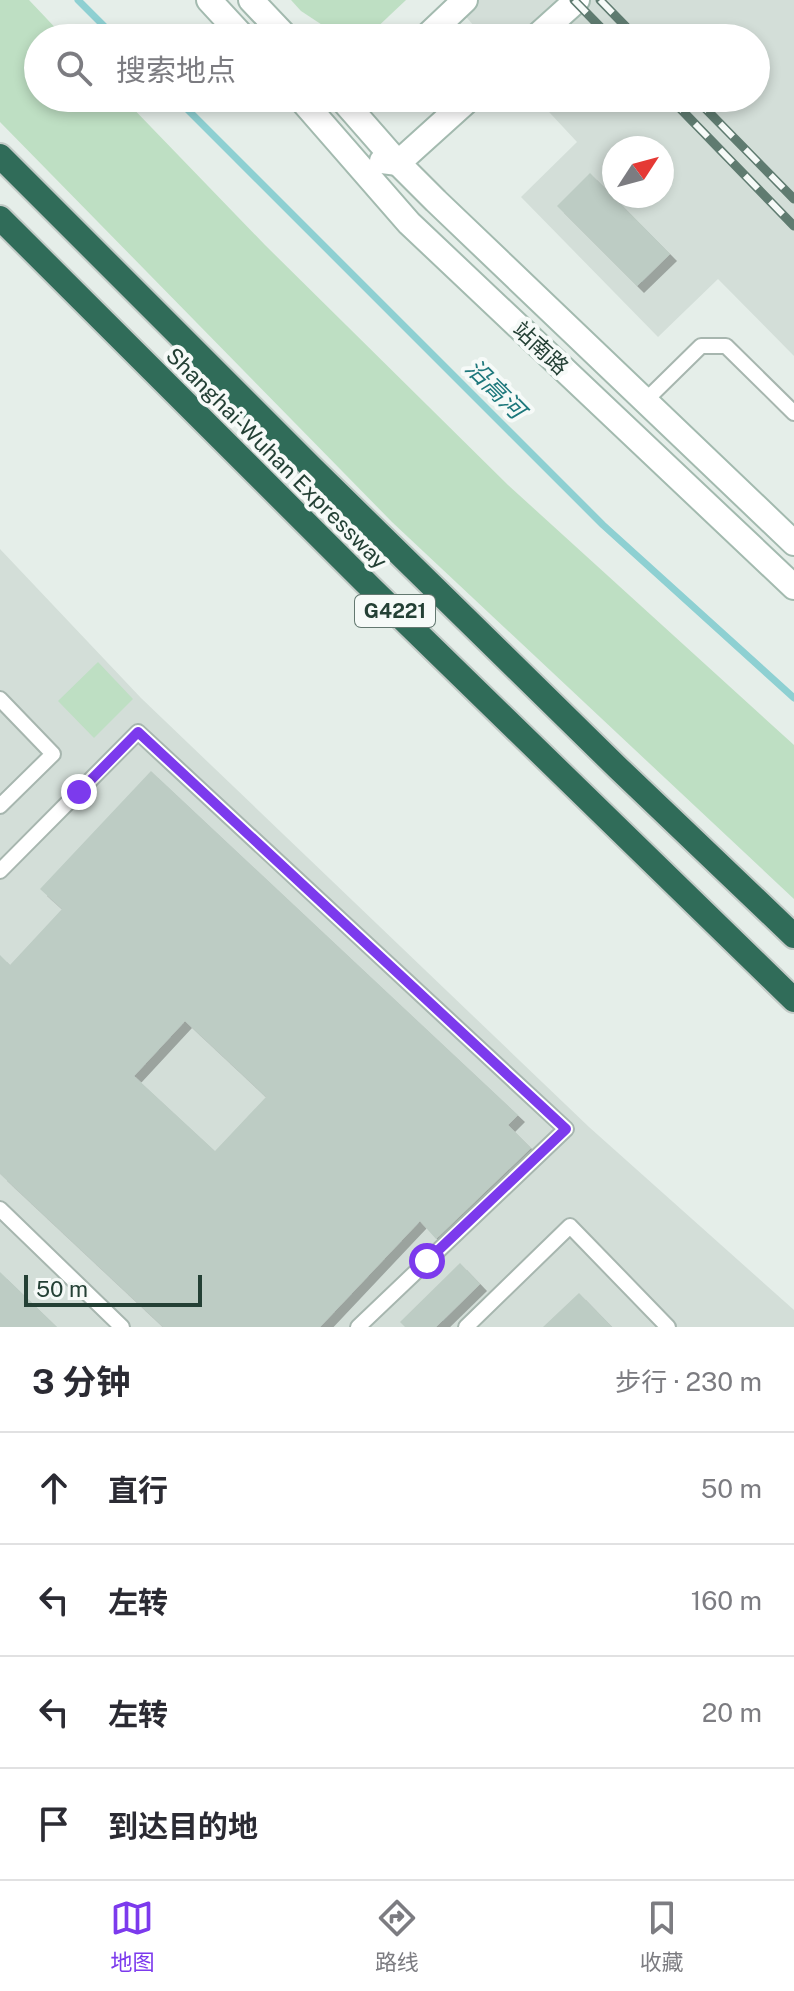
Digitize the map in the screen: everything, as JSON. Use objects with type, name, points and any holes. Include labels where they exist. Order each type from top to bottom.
[{"type":"highway","name":"Shanghai-Wuhan Expressway","points":[[0,156],[471,624],[794,936]]},
{"type":"highway","name":"Shanghai-Wuhan Expressway","points":[[0,218],[362,579],[794,1000]]},
{"type":"street","points":[[209,0],[231,24]]},
{"type":"street","points":[[251,0],[274,24]]},
{"type":"street","points":[[440,24],[465,0]]},
{"type":"street","points":[[550,24],[577,0]]},
{"type":"street","name":"站南路","points":[[312,112],[409,223],[794,587]]},
{"type":"street","points":[[352,112],[353,158],[398,163],[454,112]]},
{"type":"street","name":"站南路","points":[[360,112],[398,163],[794,543]]},
{"type":"lane","points":[[645,401],[701,346],[726,346],[794,413]]},
{"type":"lane","points":[[0,699],[53,754],[0,806]]},
{"type":"lane","points":[[0,871],[138,732],[566,1129],[358,1327]]},
{"type":"lane","points":[[0,1209],[122,1327]]},
{"type":"lane","points":[[466,1327],[570,1226],[668,1327]]},
{"type":"shaded area","points":[[452,0],[794,0],[794,356],[718,279],[658,337],[521,197],[577,142],[549,112],[770,112],[770,24],[472,24]]},
{"type":"shaded area","points":[[0,549],[141,698],[589,1127],[794,1310],[794,1327],[0,1327]]},
{"type":"green space","points":[[0,0],[29,0],[52,24],[24,24],[24,112],[137,112],[265,245],[508,485],[794,745],[794,899],[392,522],[0,122]]},
{"type":"green space","points":[[291,0],[406,0],[381,24],[321,24]]},
{"type":"green space","points":[[98,662],[133,699],[94,738],[58,701]]},
{"type":"building","points":[[590,173],[602,185],[602,208],[625,208],[670,254],[637,286],[557,206]]},
{"type":"building","points":[[151,771],[518,1115],[508,1125],[531,1148],[436,1239],[420,1221],[320,1327],[163,1327],[0,1174],[0,955],[10,965],[62,909],[40,889]],"holes":[[[185,1021],[266,1097],[215,1151],[134,1076]]]},
{"type":"building","points":[[460,1263],[480,1284],[436,1327],[405,1327],[400,1322]]},
{"type":"building","points":[[0,1272],[57,1327],[0,1327]]},
{"type":"building","points":[[579,1293],[612,1327],[543,1327]]},
{"type":"waterway","name":"沿高河","points":[[78,0],[102,24]]},
{"type":"waterway","name":"沿高河","points":[[190,112],[603,525],[794,698]]},
{"type":"railway","points":[[574,0],[597,24]]},
{"type":"railway","points":[[600,0],[623,24]]},
{"type":"railway","points":[[684,112],[794,226]]},
{"type":"railway","points":[[709,112],[794,199]]},
{"type":"route","points":[[79,792],[138,732],[566,1129],[427,1261]]}]
